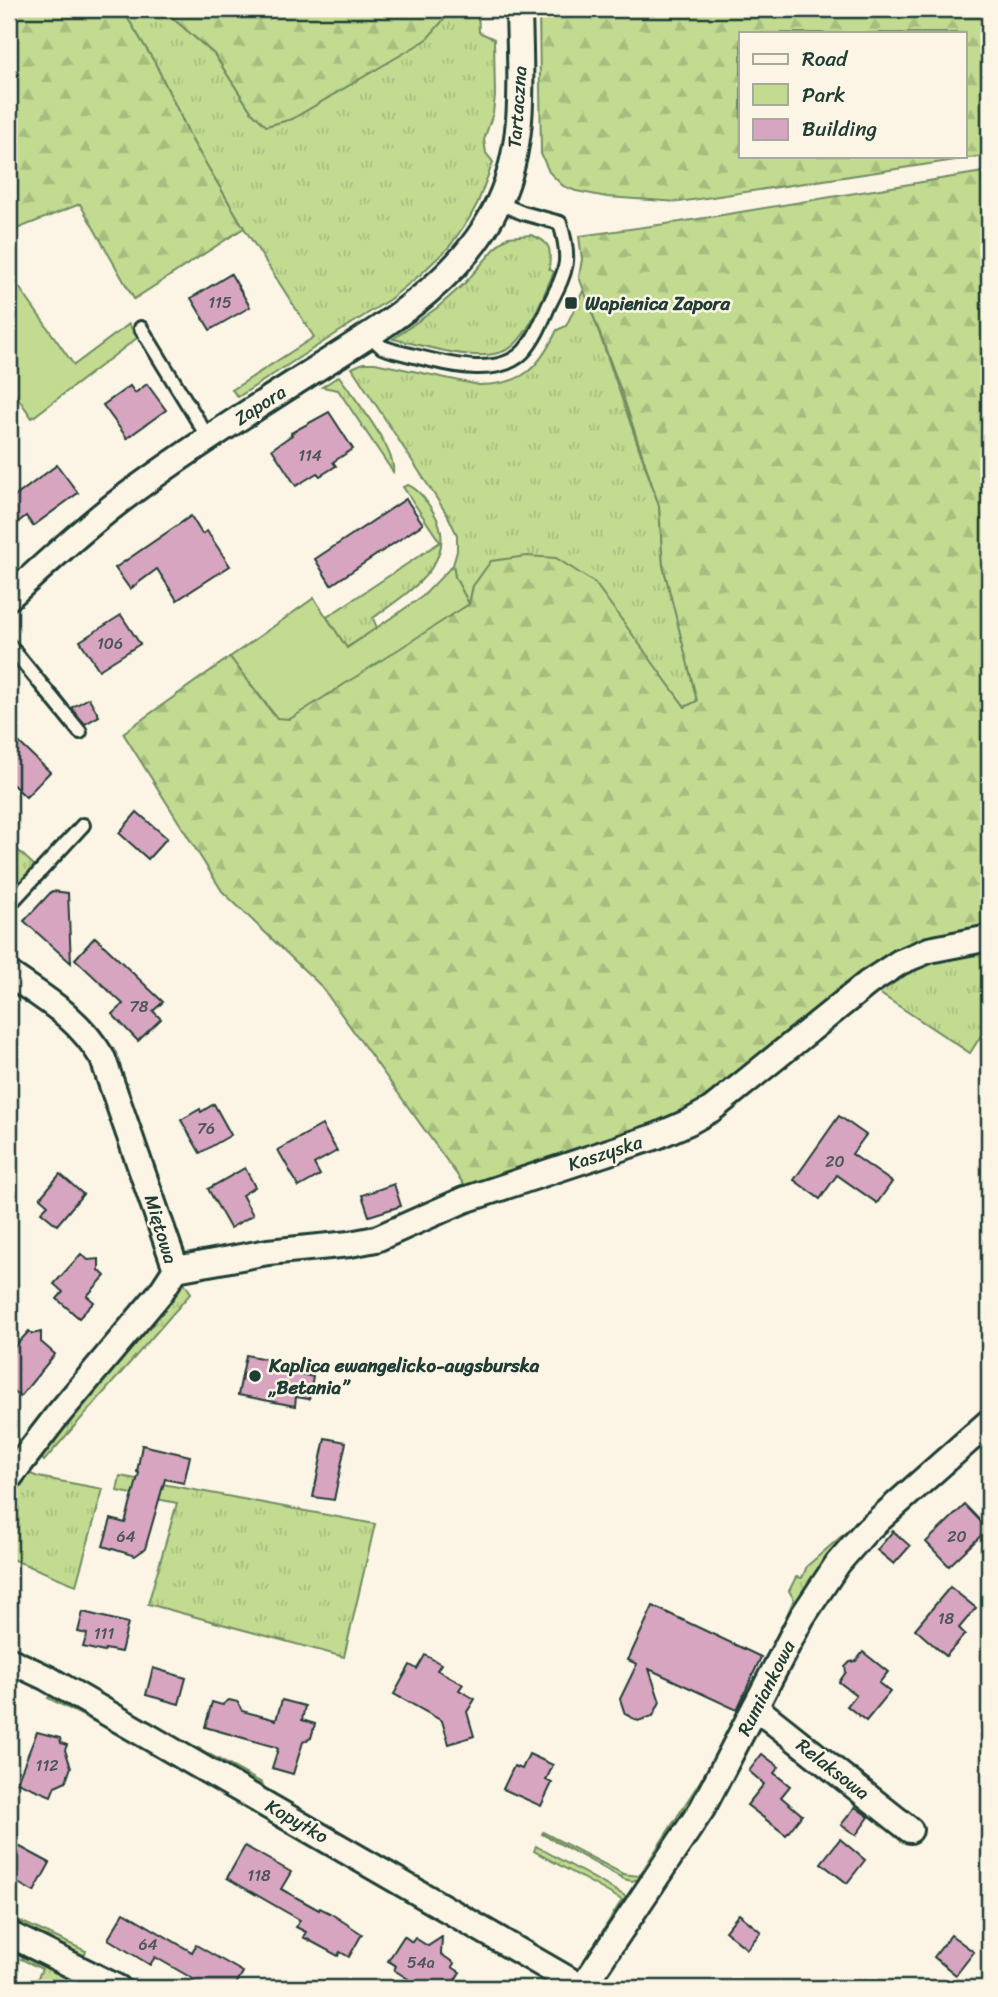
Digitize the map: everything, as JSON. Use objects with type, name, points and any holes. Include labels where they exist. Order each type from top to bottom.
[{"type":"street","name":"Tartaczna","points":[[499,203],[508,179],[520,117],[519,9]]},
{"type":"street","name":"Zapora","points":[[9,597],[78,535],[133,491],[369,335],[426,293],[452,270],[475,243],[499,203]]},
{"type":"street","name":"Kaszyska","points":[[176,1269],[268,1252],[376,1239],[464,1200],[665,1133],[703,1115],[723,1101],[868,983],[900,962],[929,950],[989,939]]},
{"type":"street","name":"Miętowa","points":[[9,974],[69,1016],[83,1029],[103,1059],[176,1269],[161,1292],[55,1417],[9,1478]]},
{"type":"street","name":"Rumiankowa","points":[[583,1988],[702,1809],[802,1617],[838,1563],[865,1532],[989,1422]]},
{"type":"street","name":"Kopytko","points":[[9,1660],[59,1684],[583,1988]]},
{"type":"street","name":"Relaksowa","points":[[756,1708],[911,1830]]},
{"type":"street","points":[[9,1934],[116,1988]]},
{"type":"lane","points":[[369,335],[382,347],[394,351],[472,367],[490,368],[507,364],[522,353],[532,340],[564,274],[568,261],[566,243],[560,223],[499,203]]},
{"type":"lane","points":[[141,328],[209,439]]},
{"type":"lane","points":[[9,645],[80,732]]},
{"type":"lane","points":[[9,905],[83,825]]},
{"type":"green space","points":[[13,9],[122,9],[155,63],[193,142],[244,228],[134,299],[80,204],[9,232],[9,12]]},
{"type":"green space","points":[[122,9],[162,9],[214,54],[251,111],[267,126],[292,119],[425,40],[453,9],[478,9],[479,32],[494,39],[495,96],[493,113],[484,140],[486,153],[493,162],[469,219],[449,247],[390,299],[238,397],[232,390],[314,337],[193,142],[155,63]]},
{"type":"green space","points":[[162,9],[453,9],[426,40],[292,119],[266,126],[251,111],[214,54]]},
{"type":"green space","points":[[539,9],[989,9],[989,155],[679,202],[607,197],[576,191],[563,186],[549,172],[541,154]]},
{"type":"green space","points":[[989,171],[989,933],[927,946],[698,1111],[468,1190],[321,986],[222,891],[123,733],[230,657],[276,718],[469,604],[473,586],[491,561],[527,556],[556,558],[595,583],[685,707],[697,701],[663,565],[659,506],[623,396],[579,277],[582,259],[579,236]]},
{"type":"green space","points":[[531,235],[549,247],[549,269],[554,272],[532,320],[515,344],[490,355],[474,355],[393,339],[438,307],[465,283],[508,237]]},
{"type":"green space","points":[[9,273],[74,365],[129,324],[137,338],[32,418],[9,385]]},
{"type":"green space","points":[[584,289],[659,506],[663,565],[698,701],[685,707],[643,651],[473,586],[469,604],[455,577],[453,565],[457,551],[457,535],[448,516],[352,368],[363,363],[375,363],[479,385],[507,382],[528,372],[536,364],[557,330],[566,326]]},
{"type":"green space","points":[[339,376],[381,438],[388,451],[393,472],[338,390],[322,387]]},
{"type":"green space","points":[[408,485],[426,501],[441,530],[441,546],[436,561],[414,587],[373,618],[377,628],[346,648],[327,617],[440,542],[403,487]]},
{"type":"green space","points":[[453,565],[455,577],[469,604],[290,719],[277,718],[230,657],[314,598],[347,648],[423,596]]},
{"type":"green space","points":[[9,842],[35,866],[9,894]]},
{"type":"green space","points":[[989,944],[989,1023],[970,1053],[876,991],[913,964]]},
{"type":"green space","points":[[185,1284],[191,1293],[44,1461],[38,1454],[177,1285]]},
{"type":"green space","points":[[26,1472],[38,1477],[103,1489],[76,1585],[9,1558],[9,1491]]},
{"type":"green space","points":[[120,1476],[375,1524],[344,1657],[148,1604],[177,1503],[117,1491]]},
{"type":"green space","points":[[911,1476],[866,1520],[697,1806],[643,1878],[632,1881],[624,1879],[542,1834],[543,1832],[623,1874],[639,1876],[748,1707],[794,1599],[789,1591],[796,1577],[802,1578],[807,1566]]},
{"type":"green space","points":[[54,1692],[165,1758],[48,1698]]},
{"type":"green space","points":[[198,1748],[262,1783],[265,1789],[262,1794],[197,1752]]},
{"type":"green space","points":[[536,1846],[627,1897],[628,1902],[585,1971],[577,1972],[622,1900],[534,1851]]},
{"type":"green space","points":[[9,1916],[86,1951],[83,1959],[9,1921]]},
{"type":"green space","points":[[27,1956],[98,1988],[33,1988],[42,1969],[21,1959]]},
{"type":"building","points":[[231,274],[250,307],[210,330],[191,298]]},
{"type":"building","points":[[147,384],[166,410],[127,438],[103,405],[130,386],[135,393]]},
{"type":"building","points":[[329,412],[353,449],[333,462],[336,466],[320,476],[317,473],[296,486],[272,449],[292,435],[291,433]]},
{"type":"building","points":[[57,465],[78,493],[33,526],[26,516],[9,529],[9,501]]},
{"type":"building","points":[[406,499],[423,524],[331,585],[315,559]]},
{"type":"building","points":[[191,516],[202,534],[207,531],[230,566],[177,600],[157,569],[130,589],[115,568]]},
{"type":"building","points":[[121,615],[140,644],[99,670],[80,641]]},
{"type":"building","points":[[89,698],[99,716],[85,724],[71,708]]},
{"type":"building","points":[[9,733],[50,772],[26,797],[9,781]]},
{"type":"building","points":[[137,812],[167,838],[148,859],[119,833]]},
{"type":"building","points":[[52,891],[68,893],[71,963],[24,921]]},
{"type":"building","points":[[95,937],[163,1002],[153,1011],[161,1019],[138,1041],[112,1014],[123,1004],[75,959]]},
{"type":"building","points":[[214,1104],[231,1135],[200,1153],[181,1120]]},
{"type":"building","points":[[839,1116],[866,1135],[852,1154],[892,1182],[877,1203],[837,1175],[820,1199],[794,1180]]},
{"type":"building","points":[[322,1125],[337,1151],[314,1164],[320,1175],[299,1187],[278,1150]]},
{"type":"building","points":[[245,1168],[255,1187],[242,1195],[253,1215],[230,1228],[208,1189]]},
{"type":"building","points":[[60,1174],[83,1194],[57,1225],[41,1212],[48,1205],[40,1198]]},
{"type":"building","points":[[394,1184],[401,1206],[369,1216],[362,1195]]},
{"type":"building","points":[[81,1254],[88,1260],[99,1259],[99,1270],[105,1276],[87,1296],[94,1302],[79,1318],[57,1299],[63,1292],[54,1284]]},
{"type":"building","points":[[29,1331],[32,1334],[41,1332],[41,1342],[55,1354],[20,1397],[9,1387],[9,1353]]},
{"type":"building","points":[[246,1355],[302,1366],[301,1374],[313,1377],[309,1399],[296,1397],[295,1406],[238,1395]]},
{"type":"building","points":[[325,1438],[346,1442],[334,1500],[313,1497]]},
{"type":"building","points":[[142,1445],[190,1456],[184,1483],[165,1479],[145,1549],[135,1556],[103,1546],[111,1519],[125,1523],[139,1473]]},
{"type":"building","points":[[965,1505],[988,1529],[949,1566],[926,1542]]},
{"type":"building","points":[[893,1531],[910,1546],[894,1564],[877,1550]]},
{"type":"building","points":[[950,1587],[976,1608],[959,1628],[965,1634],[946,1656],[915,1629]]},
{"type":"building","points":[[653,1606],[761,1657],[737,1710],[649,1669],[660,1702],[653,1716],[638,1721],[625,1714],[620,1699],[637,1664],[628,1660]]},
{"type":"building","points":[[83,1612],[128,1623],[121,1652],[105,1649],[104,1652],[83,1647],[87,1634],[78,1632]]},
{"type":"building","points":[[863,1652],[888,1672],[879,1683],[890,1692],[866,1721],[847,1706],[856,1695],[839,1682],[846,1672],[845,1667],[856,1661]]},
{"type":"building","points":[[425,1655],[441,1664],[437,1670],[463,1684],[459,1690],[475,1699],[467,1712],[474,1736],[449,1744],[442,1721],[394,1694],[410,1665],[417,1669]]},
{"type":"building","points":[[153,1668],[186,1678],[179,1704],[146,1695]]},
{"type":"building","points":[[229,1700],[238,1702],[242,1711],[276,1720],[282,1700],[305,1706],[302,1720],[315,1724],[311,1738],[303,1742],[293,1774],[272,1768],[278,1749],[275,1747],[205,1727],[212,1702],[222,1705]]},
{"type":"building","points":[[37,1732],[60,1738],[61,1743],[67,1745],[65,1750],[71,1767],[66,1781],[55,1786],[51,1796],[17,1782]]},
{"type":"building","points":[[529,1754],[553,1765],[546,1780],[552,1783],[541,1806],[503,1789],[514,1766],[522,1769]]},
{"type":"building","points":[[762,1754],[779,1767],[774,1773],[790,1786],[781,1797],[802,1815],[786,1835],[747,1805],[764,1784],[749,1771]]},
{"type":"building","points":[[855,1807],[869,1817],[856,1835],[841,1825]]},
{"type":"building","points":[[840,1839],[865,1860],[847,1883],[821,1863]]},
{"type":"building","points":[[9,1841],[50,1863],[34,1892],[9,1878]]},
{"type":"building","points":[[245,1846],[291,1872],[281,1889],[319,1910],[320,1908],[330,1913],[362,1934],[349,1957],[340,1952],[338,1956],[303,1937],[306,1932],[296,1927],[300,1920],[227,1878]]},
{"type":"building","points":[[124,1912],[192,1952],[196,1945],[243,1972],[234,1988],[190,1988],[195,1980],[155,1957],[150,1965],[108,1939]]},
{"type":"building","points":[[739,1914],[761,1932],[747,1949],[725,1931]]},
{"type":"building","points":[[951,1935],[974,1952],[956,1975],[934,1957]]},
{"type":"building","points":[[404,1936],[412,1942],[415,1938],[428,1946],[442,1937],[441,1954],[454,1963],[452,1967],[460,1972],[450,1988],[405,1988],[408,1979],[394,1970],[396,1966],[388,1961]]},
{"type":"place","name":"Wapienica Zapora","points":[[571,303]]},
{"type":"place","name":"Kaplica ewangelicko-augsburska „Betania”","points":[[255,1376]]}]
